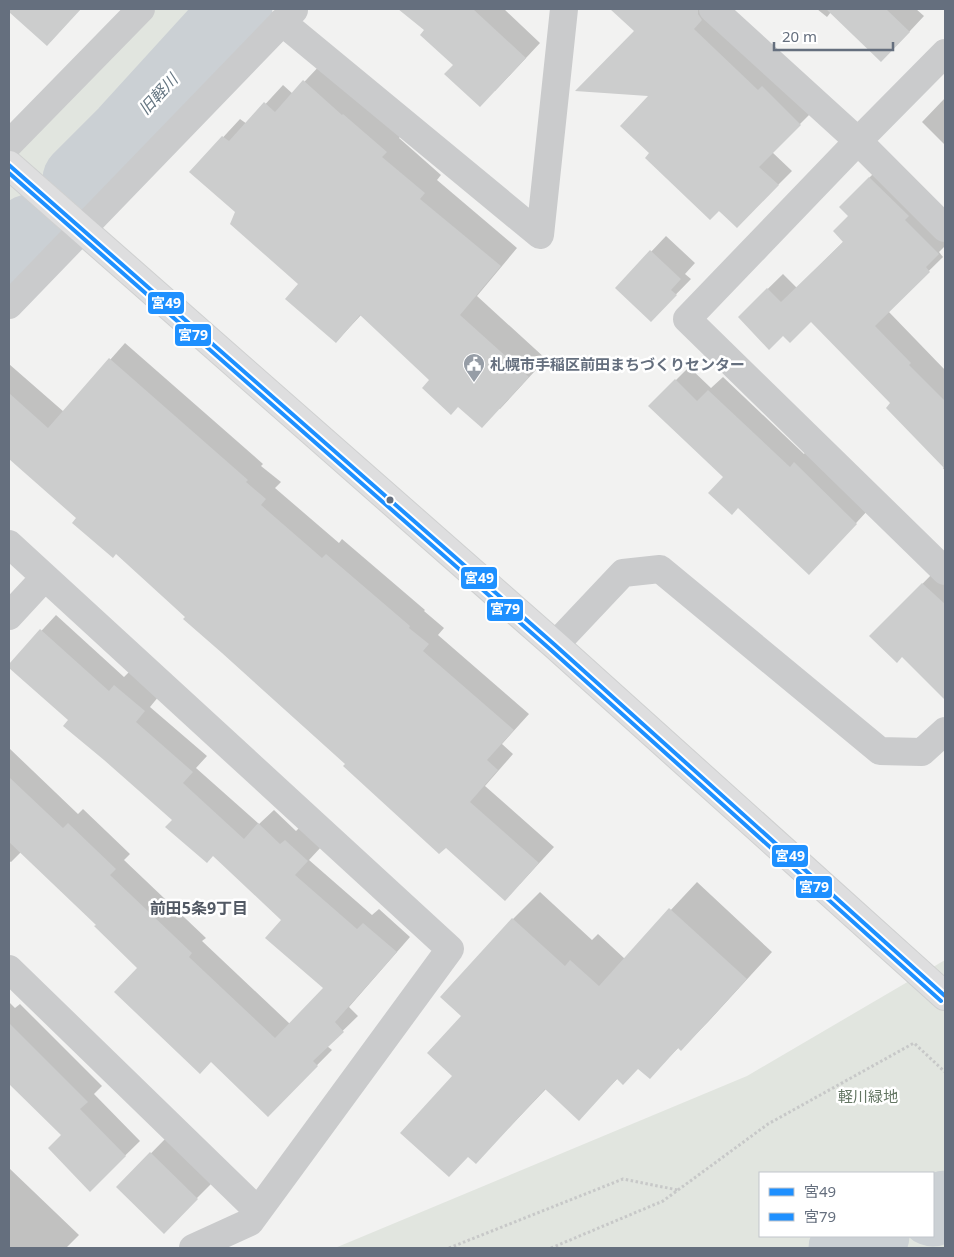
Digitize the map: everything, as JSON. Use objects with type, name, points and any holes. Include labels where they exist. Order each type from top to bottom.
[{"type":"main road","points":[[9,165],[555,645],[945,996]]},
{"type":"street","points":[[9,144],[141,9]]},
{"type":"street","points":[[9,305],[289,15],[540,235],[564,9]]},
{"type":"street","points":[[713,9],[858,141],[945,228]]},
{"type":"street","points":[[945,54],[858,141],[687,319],[945,571]]},
{"type":"street","points":[[9,544],[450,949],[250,1222],[192,1248]]},
{"type":"street","points":[[555,645],[623,573],[660,569],[880,751],[922,752],[945,731]]},
{"type":"street","points":[[9,616],[45,577]]},
{"type":"street","points":[[9,969],[258,1211]]},
{"type":"path","points":[[552,1248],[663,1201],[768,1124],[914,1043],[945,1072]]},
{"type":"path","points":[[449,1248],[623,1178],[678,1190]]},
{"type":"green space","points":[[156,9],[266,9],[9,279],[9,159]]},
{"type":"green space","name":"軽川緑地","points":[[945,960],[945,1248],[335,1248],[747,1076]]},
{"type":"building","points":[[9,9],[81,9],[47,46],[9,12]]},
{"type":"building","points":[[398,9],[473,9],[526,58],[480,107],[444,74],[453,65],[420,35],[424,30]]},
{"type":"building","points":[[610,9],[698,9],[698,14],[702,20],[694,29],[758,90],[762,86],[801,125],[759,167],[779,185],[737,228],[719,211],[710,220],[645,158],[649,153],[620,126],[648,96],[575,91],[634,31]]},
{"type":"building","points":[[826,9],[886,9],[910,32],[881,62]]},
{"type":"building","points":[[303,80],[387,152],[382,157],[425,193],[420,199],[501,266],[460,315],[529,377],[482,428],[458,407],[451,415],[422,388],[429,380],[360,315],[336,343],[285,299],[298,284],[230,224],[235,212],[189,172],[222,136],[229,141],[264,102],[275,112]]},
{"type":"building","points":[[869,177],[909,216],[905,220],[939,254],[926,267],[930,272],[875,326],[911,363],[909,365],[945,401],[945,469],[886,408],[890,403],[811,322],[790,343],[783,336],[769,350],[738,317],[767,288],[781,302],[843,242],[833,231],[848,216],[839,207]]},
{"type":"building","points":[[650,250],[681,279],[671,290],[677,295],[651,322],[615,288]]},
{"type":"building","points":[[109,358],[248,480],[246,482],[266,499],[261,505],[322,558],[326,554],[410,626],[409,628],[429,644],[423,651],[514,730],[487,760],[498,770],[470,802],[539,863],[505,901],[446,848],[439,854],[343,766],[345,764],[183,619],[185,617],[116,554],[113,558],[72,523],[76,518],[9,459],[9,393],[48,428]]},
{"type":"building","points":[[675,379],[697,401],[708,390],[790,467],[794,462],[857,524],[809,575],[738,508],[732,515],[708,493],[723,477],[648,406]]},
{"type":"building","points":[[922,583],[945,604],[945,700],[902,657],[897,663],[869,636]]},
{"type":"building","points":[[40,629],[109,691],[114,685],[145,711],[136,722],[193,772],[183,783],[244,839],[258,823],[280,844],[285,840],[308,861],[295,875],[357,929],[363,923],[397,952],[335,1022],[344,1032],[313,1061],[318,1066],[268,1117],[211,1062],[200,1074],[114,992],[137,968],[94,926],[96,925],[9,842],[9,777],[63,828],[68,823],[116,869],[110,875],[192,953],[189,957],[275,1038],[323,988],[265,938],[281,920],[213,856],[207,863],[165,827],[172,820],[63,726],[68,720],[9,668],[9,664]]},
{"type":"building","points":[[669,908],[747,979],[681,1051],[678,1048],[650,1079],[638,1069],[623,1085],[617,1079],[579,1121],[545,1089],[476,1164],[468,1157],[449,1177],[400,1133],[452,1076],[427,1053],[461,1016],[440,997],[512,918],[565,966],[570,960],[599,986]]},
{"type":"building","points":[[9,1023],[88,1102],[80,1109],[126,1156],[90,1192],[48,1148],[61,1135],[9,1084]]},
{"type":"building","points":[[150,1152],[198,1199],[164,1234],[116,1187]]},
{"type":"waterway","name":"旧軽川","points":[[78,179],[125,132],[237,9]]},
{"type":"waterway","name":"旧軽川","points":[[9,251],[29,230]]},
{"type":"waterway","points":[[934,1211],[945,1206]]},
{"type":"waterway","points":[[844,1248],[872,1237]]},
{"type":"transit line","name":"宮49","points":[[9,165],[555,645],[945,996]]},
{"type":"transit line","name":"宮79","points":[[9,173],[551,650],[941,1001]]},
{"type":"place","name":"札幌市手稲区前田まちづくりセンター","points":[[474,383]]},
{"type":"district","name":"前田5条9丁目","points":[[199,908]]}]
